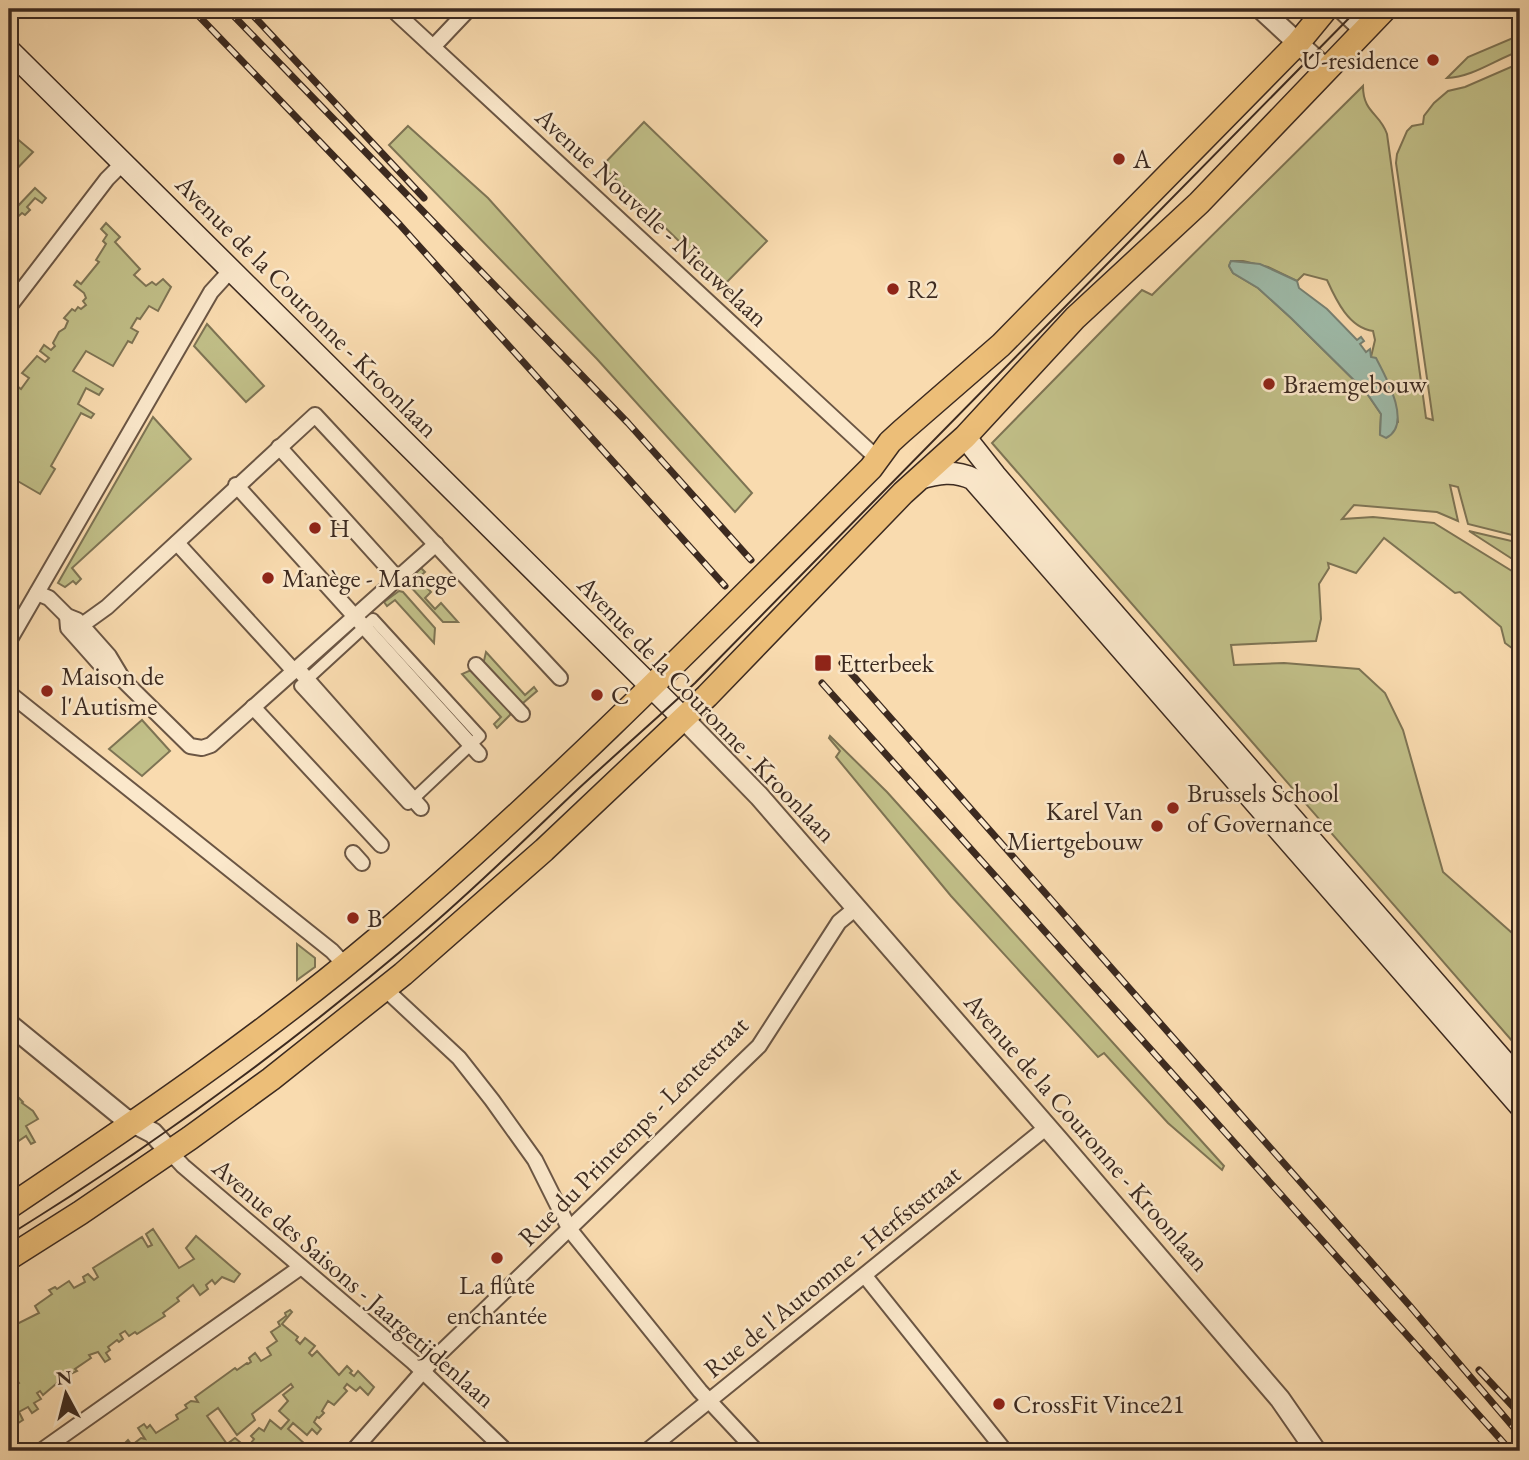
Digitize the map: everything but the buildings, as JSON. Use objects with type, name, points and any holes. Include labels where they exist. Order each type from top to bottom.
[{"type":"main road","points":[[9,1207],[179,1092],[344,964],[462,865],[652,687],[879,460],[896,436],[1001,345],[1298,43],[1326,9]]},
{"type":"main road","points":[[9,1258],[170,1152],[271,1079],[385,989],[544,850],[684,719],[918,479],[965,437],[1075,318],[1199,203],[1385,9]]},
{"type":"main road","name":"Avenue de la Couronne - Kroonlaan","points":[[10,54],[684,719]]},
{"type":"main road","points":[[965,437],[987,481],[1520,1107]]},
{"type":"main road","points":[[918,479],[940,473],[955,473],[987,481]]},
{"type":"main road","points":[[1074,582],[1520,1080]]},
{"type":"street","name":"Avenue Nouvelle - Nieuwelaan","points":[[392,9],[879,460]]},
{"type":"street","points":[[433,47],[469,9]]},
{"type":"street","points":[[1261,9],[1327,69]]},
{"type":"street","points":[[1342,9],[1364,30]]},
{"type":"street","points":[[9,307],[107,179],[123,163]]},
{"type":"street","points":[[9,641],[211,292],[231,270]]},
{"type":"street","points":[[82,625],[107,607],[314,415],[560,678]]},
{"type":"street","points":[[279,447],[398,579]]},
{"type":"street","points":[[177,543],[307,679],[417,803],[475,749],[236,485]]},
{"type":"street","points":[[307,679],[398,579],[436,544]]},
{"type":"street","points":[[37,593],[49,598],[67,616],[82,625],[109,656],[124,681]]},
{"type":"street","points":[[67,616],[68,628],[100,664],[124,681],[190,746],[202,748],[211,746],[296,669],[360,622]]},
{"type":"street","points":[[476,665],[522,714]]},
{"type":"street","points":[[9,693],[332,951],[344,964]]},
{"type":"street","points":[[254,708],[280,725],[368,821],[382,845]]},
{"type":"street","name":"Avenue de la Couronne - Kroonlaan","points":[[684,719],[759,796],[1047,1127],[1280,1399],[1316,1451]]},
{"type":"street","points":[[233,726],[244,737]]},
{"type":"street","name":"Rue du Printemps - Lentestraat","points":[[353,1451],[423,1371],[760,1046],[839,922],[856,908]]},
{"type":"street","points":[[385,989],[458,1058],[492,1100],[535,1160],[570,1230],[710,1402],[756,1451]]},
{"type":"street","points":[[9,1024],[110,1107],[153,1133],[170,1152]]},
{"type":"street","name":"Rue de l'Automne - Herfststraat","points":[[647,1451],[1047,1127]]},
{"type":"street","name":"Avenue des Saisons - Jaargetijdenlaan","points":[[170,1152],[423,1371],[506,1451]]},
{"type":"street","points":[[41,1451],[301,1267]]},
{"type":"street","points":[[865,1276],[1005,1451]]},
{"type":"shaded area","points":[[1520,35],[1520,51],[1475,71],[1447,78],[1468,57]]},
{"type":"shaded area","points":[[1520,63],[1520,537],[1468,524],[1458,487],[1450,485],[1458,521],[1437,512],[1354,505],[1342,519],[1373,517],[1434,523],[1520,576],[1520,654],[1505,643],[1501,627],[1460,592],[1455,593],[1384,538],[1356,573],[1328,563],[1329,568],[1319,584],[1321,619],[1316,641],[1231,645],[1234,665],[1284,663],[1359,669],[1385,693],[1403,730],[1443,872],[1520,940],[1520,1050],[992,443],[1142,290],[1152,295],[1363,86],[1369,108],[1387,134],[1426,418],[1433,420],[1396,163],[1407,131],[1412,126],[1423,124],[1424,116],[1448,91],[1465,87]],"holes":[[[1231,261],[1243,261],[1268,267],[1297,281],[1304,274],[1327,280],[1350,319],[1373,331],[1375,340],[1371,357],[1392,391],[1398,422],[1380,433],[1381,414],[1366,392],[1291,318],[1258,288],[1233,273],[1229,266]]]},
{"type":"shaded area","points":[[644,122],[767,241],[724,285],[602,166]]},
{"type":"shaded area","points":[[408,126],[488,198],[752,493],[735,512],[597,359],[389,145]]},
{"type":"shaded area","points":[[9,132],[33,152],[9,177]]},
{"type":"shaded area","points":[[35,188],[46,198],[42,203],[35,198],[27,207],[30,210],[25,215],[22,213],[9,222],[9,202],[16,208]]},
{"type":"shaded area","points":[[106,223],[120,237],[115,242],[140,269],[134,275],[146,286],[152,282],[156,285],[163,279],[171,287],[158,311],[149,306],[140,319],[137,318],[131,328],[138,332],[132,343],[128,341],[113,366],[86,351],[73,371],[103,389],[99,395],[86,388],[78,404],[94,414],[91,418],[81,413],[51,466],[55,469],[40,494],[9,476],[9,389],[13,383],[21,389],[29,378],[22,373],[37,356],[45,362],[49,358],[40,351],[44,345],[51,350],[55,346],[53,343],[68,321],[64,318],[72,309],[75,311],[86,305],[83,301],[86,298],[84,293],[74,285],[77,281],[81,284],[99,262],[96,260],[106,244],[103,241],[107,235],[101,229]]},
{"type":"shaded area","points":[[1231,261],[1260,264],[1297,281],[1299,288],[1327,309],[1357,340],[1361,337],[1364,341],[1360,344],[1366,352],[1370,349],[1371,357],[1376,358],[1395,400],[1397,423],[1394,432],[1386,438],[1380,435],[1381,414],[1366,392],[1258,288],[1233,273],[1229,266]]},
{"type":"shaded area","points":[[207,324],[264,386],[246,402],[194,346]]},
{"type":"shaded area","points":[[153,417],[191,459],[72,568],[81,579],[76,584],[73,581],[65,587],[58,583]]},
{"type":"shaded area","points":[[1469,531],[1520,543],[1520,564]]},
{"type":"shaded area","points":[[421,568],[425,572],[418,578],[431,592],[425,598],[435,609],[441,603],[458,622],[443,622],[409,585],[409,579]]},
{"type":"shaded area","points":[[399,591],[403,592],[435,628],[434,643],[395,600],[387,606],[384,602]]},
{"type":"shaded area","points":[[486,652],[525,695],[534,687],[537,691],[519,704],[483,665]]},
{"type":"shaded area","points":[[471,670],[476,672],[511,710],[510,715],[497,728],[494,724],[501,717],[462,674]]},
{"type":"shaded area","points":[[142,720],[170,751],[142,776],[109,749]]},
{"type":"shaded area","points":[[830,736],[887,792],[1224,1166],[1222,1170],[1168,1123],[1104,1053],[1098,1057],[951,896],[836,757],[840,751]]},
{"type":"shaded area","points":[[297,944],[315,958],[315,967],[297,980]]},
{"type":"shaded area","points":[[9,1095],[19,1098],[38,1119],[26,1126],[35,1142],[31,1144],[26,1136],[14,1144],[11,1139],[9,1141]]},
{"type":"shaded area","points":[[153,1229],[179,1268],[194,1259],[186,1248],[196,1236],[240,1274],[234,1282],[222,1277],[215,1284],[212,1280],[206,1285],[208,1289],[200,1295],[193,1285],[177,1298],[179,1301],[163,1313],[165,1316],[137,1334],[135,1332],[129,1336],[125,1331],[120,1334],[123,1339],[108,1347],[110,1350],[106,1353],[110,1359],[105,1362],[98,1352],[89,1355],[91,1358],[75,1369],[77,1371],[64,1377],[43,1395],[40,1391],[37,1393],[41,1399],[34,1403],[38,1409],[32,1413],[28,1407],[19,1412],[23,1420],[12,1427],[9,1422],[9,1381],[13,1387],[19,1383],[13,1375],[9,1378],[9,1320],[13,1326],[39,1313],[35,1306],[52,1294],[49,1290],[55,1287],[57,1289],[69,1281],[74,1288],[85,1282],[83,1277],[88,1274],[94,1280],[98,1277],[93,1268],[142,1237],[148,1247],[152,1245],[146,1234]]},
{"type":"shaded area","points":[[290,1310],[292,1312],[282,1324],[298,1337],[296,1340],[300,1344],[305,1338],[315,1346],[309,1353],[312,1356],[317,1351],[339,1375],[347,1366],[354,1376],[358,1371],[374,1387],[368,1395],[360,1387],[356,1391],[347,1384],[344,1388],[347,1391],[334,1405],[328,1401],[322,1411],[324,1413],[314,1422],[321,1429],[317,1434],[312,1429],[307,1435],[293,1423],[288,1429],[305,1444],[302,1447],[296,1443],[290,1451],[117,1451],[128,1440],[132,1445],[141,1438],[145,1439],[138,1428],[144,1424],[147,1428],[150,1425],[156,1433],[178,1419],[176,1415],[187,1408],[185,1405],[191,1401],[198,1402],[195,1397],[235,1368],[237,1370],[251,1362],[249,1358],[255,1353],[261,1361],[271,1355],[267,1348],[277,1341],[271,1332],[280,1326],[278,1322],[286,1316],[285,1313]],"holes":[[[291,1384],[293,1387],[283,1395],[288,1401],[279,1411],[289,1420],[281,1429],[270,1420],[264,1431],[259,1428],[251,1436],[254,1439],[247,1448],[235,1438],[227,1444],[207,1416],[218,1408],[237,1435],[255,1420],[252,1414]]]},
{"type":"tram line","points":[[9,1235],[116,1166],[270,1056],[459,901],[695,683],[1358,9]]},
{"type":"railway","points":[[192,9],[400,225],[725,586]]},
{"type":"railway","points":[[227,9],[628,423],[751,560]]},
{"type":"railway","points":[[247,9],[424,198]]},
{"type":"railway","points":[[842,663],[1410,1306],[1520,1435]]},
{"type":"railway","points":[[822,683],[1511,1451]]},
{"type":"railway","points":[[1479,1370],[1520,1414]]},
{"type":"place","name":"U-residence","points":[[1433,60]]},
{"type":"place","name":"A","points":[[1119,159]]},
{"type":"place","name":"R2","points":[[893,289]]},
{"type":"place","name":"Braemgebouw","points":[[1269,384]]},
{"type":"place","name":"H","points":[[315,528]]},
{"type":"place","name":"Manège - Manege","points":[[268,578]]},
{"type":"place","name":"Etterbeek","points":[[823,663]]},
{"type":"place","name":"Maison de l'Autisme","points":[[47,691]]},
{"type":"place","name":"C","points":[[597,695]]},
{"type":"place","name":"Brussels School of Governance","points":[[1173,808]]},
{"type":"place","name":"Karel Van Miertgebouw","points":[[1157,826]]},
{"type":"place","name":"B","points":[[353,918]]},
{"type":"place","name":"La flûte enchantée","points":[[497,1258]]},
{"type":"place","name":"CrossFit Vince21","points":[[999,1404]]}]
